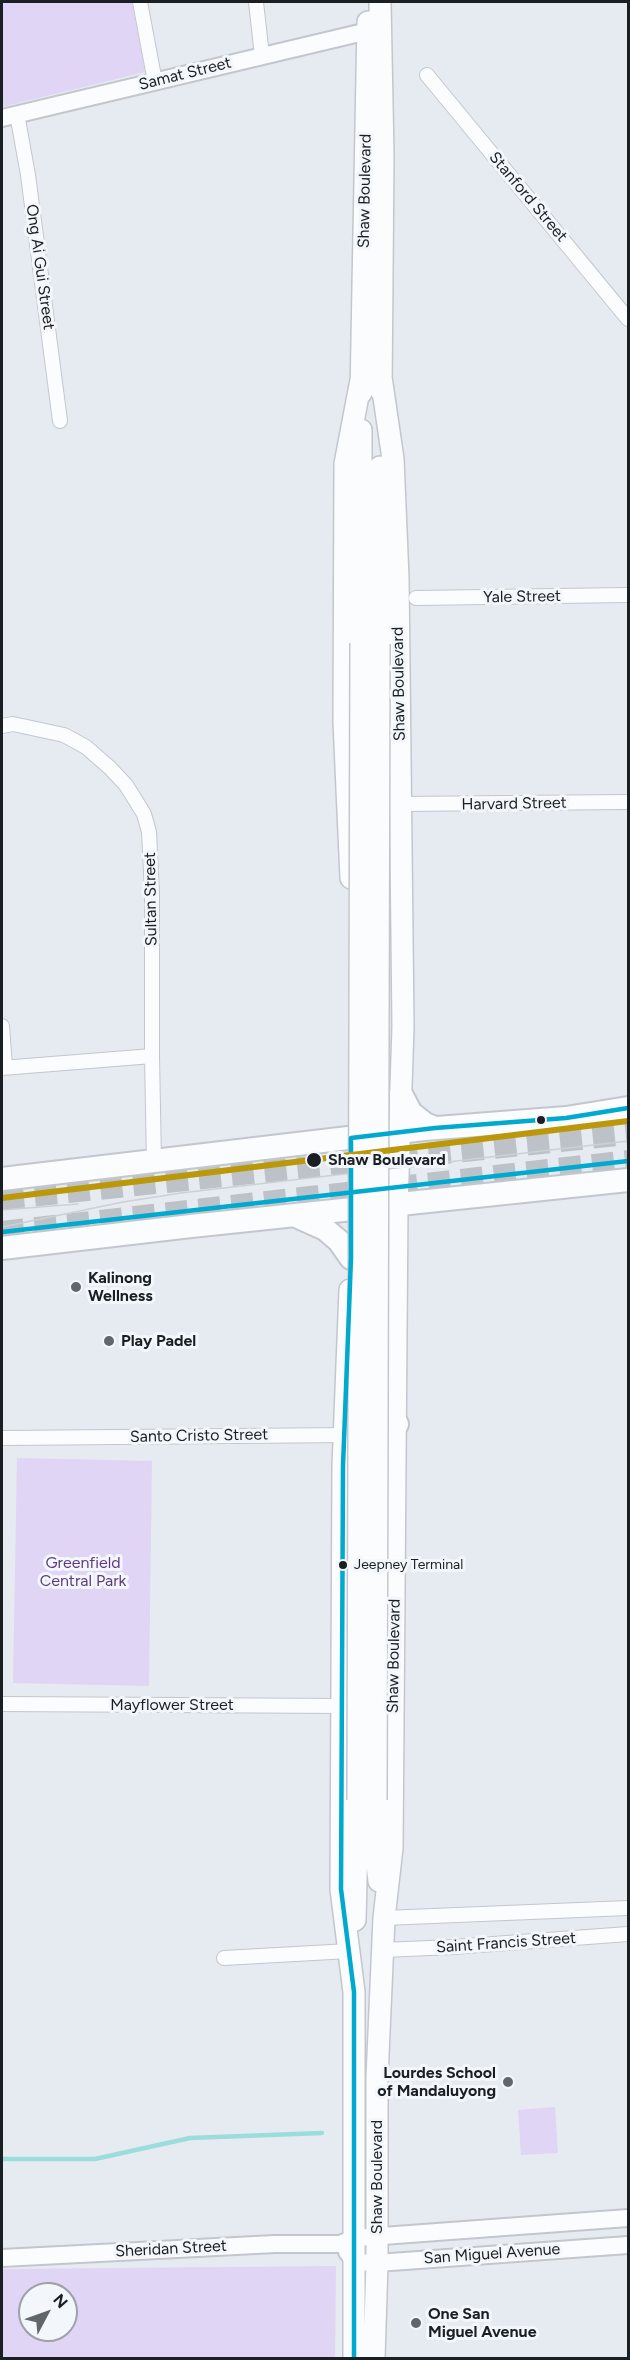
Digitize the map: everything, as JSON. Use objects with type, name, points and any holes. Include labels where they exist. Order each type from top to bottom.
[{"type":"highway","points":[[372,796],[375,966],[361,1146],[367,1159],[374,1206],[373,1353],[383,1400],[397,1429]]},
{"type":"highway","points":[[401,1094],[411,1113],[425,1124],[435,1128]]},
{"type":"highway","points":[[2,1179],[435,1128],[566,1118],[628,1108]]},
{"type":"highway","points":[[362,1137],[378,1179],[397,1205]]},
{"type":"highway","points":[[2,1248],[628,1180]]},
{"type":"highway","points":[[292,1216],[307,1219],[326,1229],[339,1241],[351,1258]]},
{"type":"main road","name":"Shaw Boulevard","points":[[367,1800],[371,379],[368,2]]},
{"type":"main road","name":"Shaw Boulevard","points":[[354,2358],[355,2262],[348,2241],[354,1992],[341,1889],[343,1466],[351,1209],[362,1137],[352,965],[344,722],[345,464],[371,379],[383,155],[380,2]]},
{"type":"main road","name":"Shaw Boulevard","points":[[371,379],[393,459],[398,578],[402,967],[397,1205],[392,1848],[382,1950],[374,2358]]},
{"type":"main road","points":[[347,782],[372,796],[400,804]]},
{"type":"main road","points":[[348,803],[372,796],[400,782]]},
{"type":"main road","points":[[352,965],[402,967]]},
{"type":"main road","points":[[343,1466],[369,1456],[378,1457],[396,1465]]},
{"type":"main road","points":[[367,1800],[384,1918]]},
{"type":"main road","points":[[354,1992],[367,1800]]},
{"type":"street","points":[[140,2],[155,82]]},
{"type":"street","points":[[256,2],[262,56]]},
{"type":"street","name":"Samat Street","points":[[9,116],[368,31]]},
{"type":"street","name":"Stanford Street","points":[[427,75],[628,319]]},
{"type":"street","name":"Ong Ai Gui Street","points":[[9,116],[28,175],[60,421]]},
{"type":"street","name":"Yale Street","points":[[416,598],[628,595]]},
{"type":"street","name":"Sultan Street","points":[[2,726],[13,724],[64,735],[86,747],[126,785],[144,814],[149,832],[152,892],[154,1162]]},
{"type":"street","name":"Harvard Street","points":[[400,804],[628,802]]},
{"type":"street","points":[[2,1026],[3,1067],[152,1056]]},
{"type":"street","name":"Santo Cristo Street","points":[[2,1438],[345,1435],[397,1429]]},
{"type":"street","name":"Mayflower Street","points":[[2,1704],[343,1706]]},
{"type":"street","name":"Saint Francis Street","points":[[384,1918],[628,1908]]},
{"type":"street","name":"Saint Francis Street","points":[[382,1950],[628,1934]]},
{"type":"street","points":[[224,1958],[349,1951]]},
{"type":"street","name":"San Miguel Avenue","points":[[348,2241],[628,2218]]},
{"type":"street","name":"Sheridan Street","points":[[2,2258],[348,2241]]},
{"type":"street","name":"San Miguel Avenue","points":[[355,2262],[377,2263],[628,2245]]},
{"type":"green space","points":[[2,2],[132,2],[145,72],[2,107]]},
{"type":"green space","name":"Greenfield Central Park","points":[[17,1458],[152,1461],[149,1686],[13,1683]]},
{"type":"green space","points":[[555,2107],[558,2153],[521,2155],[518,2110]]},
{"type":"green space","points":[[336,2266],[335,2358],[2,2358],[2,2269]]},
{"type":"waterway","points":[[2,2159],[95,2159],[190,2138],[322,2133]]},
{"type":"tunnel","points":[[2,1199],[628,1134]]},
{"type":"tunnel","points":[[2,1232],[628,1161]]},
{"type":"tram line","points":[[2,1227],[123,1202],[181,1193],[628,1141]]},
{"type":"tram line","points":[[2,1210],[78,1204]]},
{"type":"transit line","points":[[354,2358],[354,1992],[341,1889],[343,1466],[351,1258],[351,1138],[435,1128],[566,1118],[628,1108]]},
{"type":"transit line","points":[[2,1198],[628,1121]]},
{"type":"transit line","points":[[2,1232],[628,1161]]},
{"type":"place","name":"Shaw Boulevard","points":[[314,1160]]},
{"type":"place","name":"Kalinong Wellness","points":[[76,1287]]},
{"type":"place","name":"Play Padel","points":[[109,1341]]},
{"type":"place","name":"Jeepney Terminal","points":[[343,1565]]},
{"type":"place","name":"Lourdes School of Mandaluyong","points":[[508,2082]]},
{"type":"place","name":"One San Miguel Avenue","points":[[416,2323]]}]
